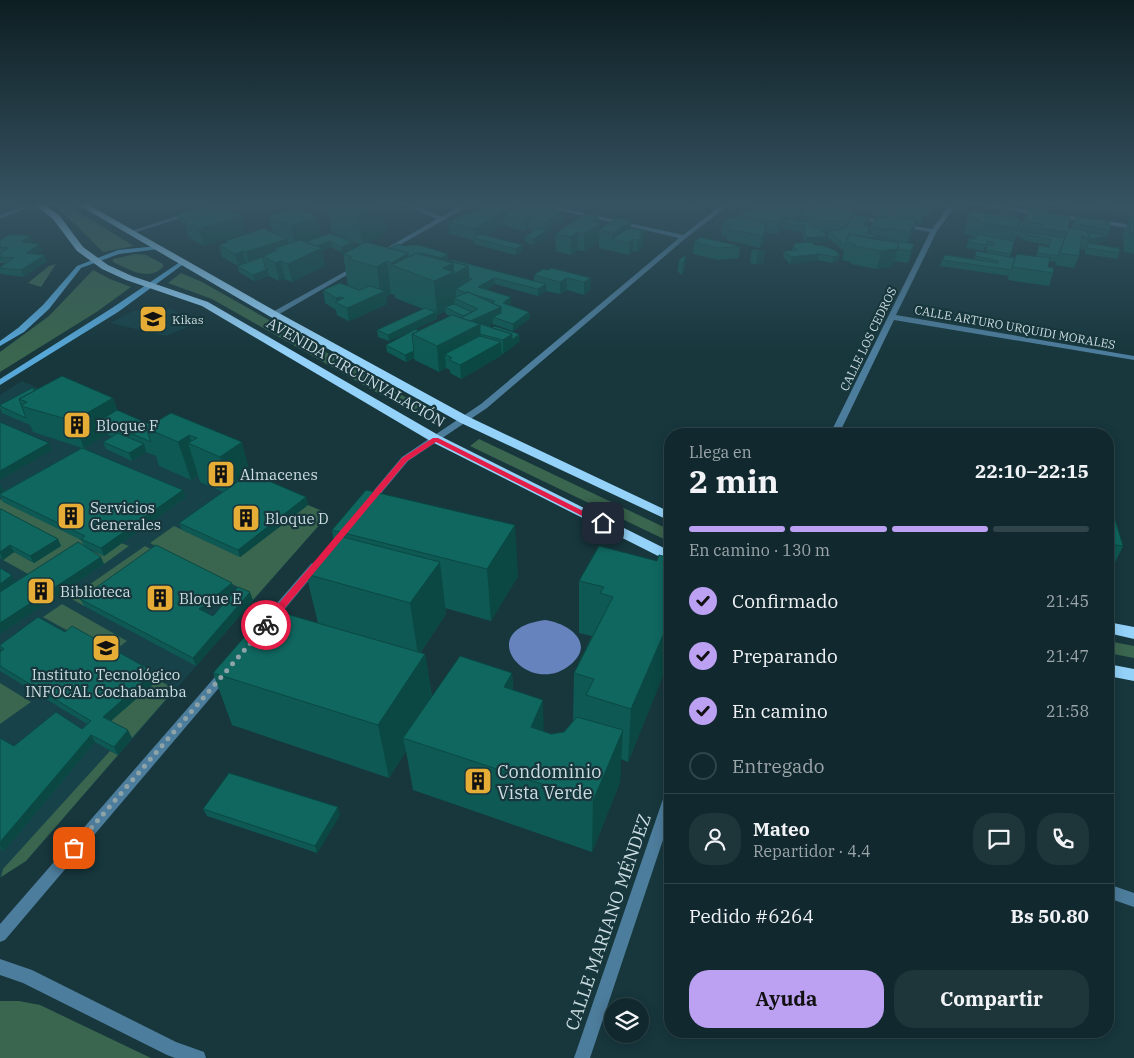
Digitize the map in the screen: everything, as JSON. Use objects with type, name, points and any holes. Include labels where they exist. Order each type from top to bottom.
[{"type":"highway","name":"AVENIDA CIRCUNVALACIÓN","points":[[86,253],[94,260],[129,278],[205,304],[436,439],[664,554]]},
{"type":"highway","name":"AVENIDA CIRCUNVALACIÓN","points":[[166,253],[465,420],[664,514]]},
{"type":"highway","points":[[1114,629],[1134,633]]},
{"type":"highway","points":[[1114,671],[1134,675]]},
{"type":"main road","points":[[0,344],[21,330],[46,306],[74,271],[94,260],[116,253]]},
{"type":"main road","points":[[0,383],[115,310],[182,263]]},
{"type":"street","points":[[361,511],[405,459],[484,406],[665,253]]},
{"type":"street","name":"CALLE LOS CEDROS","points":[[837,428],[923,253]]},
{"type":"street","points":[[273,314],[366,262]]},
{"type":"street","name":"CALLE ARTURO URQUIDI MORALES","points":[[892,317],[1134,358]]},
{"type":"street","points":[[261,631],[323,556]]},
{"type":"street","points":[[0,935],[236,660]]},
{"type":"street","name":"CALLE MARIANO MÉNDEZ","points":[[582,1058],[664,817]]},
{"type":"street","points":[[1114,893],[1134,900]]},
{"type":"street","points":[[0,967],[26,976],[173,1049],[198,1058]]},
{"type":"shaded area","name":"Kikas","points":[[155,307],[171,309],[197,323],[166,336],[110,323],[133,311]]},
{"type":"shaded area","name":"Instituto Tecnológico INFOCAL Cochabamba","points":[[22,381],[329,514],[26,861],[0,878],[0,395]]},
{"type":"green space","points":[[136,254],[146,255],[163,264],[163,267],[151,274],[145,274],[132,271],[113,262],[113,259]]},
{"type":"green space","points":[[56,264],[41,287],[28,283],[49,266]]},
{"type":"green space","points":[[93,270],[131,287],[98,311],[0,372],[0,352],[49,316]]},
{"type":"green space","points":[[181,273],[202,282],[428,410],[418,416],[212,299],[168,283]]},
{"type":"green space","points":[[479,439],[664,527],[664,539],[470,446]]},
{"type":"green space","points":[[7,496],[88,544],[84,547],[104,556],[121,543],[129,546],[104,564],[81,550],[37,579],[3,560],[14,552],[34,563],[0,519],[0,500]]},
{"type":"green space","points":[[308,505],[329,514],[253,600],[240,594],[244,590],[150,543],[174,526],[240,557]]},
{"type":"green space","points":[[145,546],[159,553],[84,606],[70,598]]},
{"type":"green space","points":[[62,604],[127,641],[110,654],[43,617]]},
{"type":"green space","points":[[1114,642],[1134,646],[1134,658],[1114,654]]},
{"type":"green space","points":[[158,680],[175,689],[132,738],[107,724]]},
{"type":"green space","points":[[0,683],[31,702],[0,724]]},
{"type":"green space","points":[[110,751],[118,755],[26,861],[1,877],[3,869]]},
{"type":"green space","points":[[0,1001],[19,1001],[40,1005],[151,1058],[0,1058]]},
{"type":"water","points":[[545,620],[562,625],[570,630],[576,635],[581,649],[578,657],[570,665],[554,673],[538,674],[524,668],[514,659],[509,648],[512,636],[523,626]]},
{"type":"building","points":[[0,253],[45,255],[21,270],[0,268],[14,258],[0,257]]},
{"type":"building","points":[[269,253],[311,253],[288,264],[281,261],[275,263],[263,256]]},
{"type":"building","points":[[407,253],[392,263],[387,261],[377,267],[348,259],[352,257],[343,254]]},
{"type":"building","points":[[418,253],[453,263],[443,268],[454,272],[434,281],[391,265]]},
{"type":"building","points":[[422,253],[448,254],[441,258]]},
{"type":"building","points":[[787,253],[838,253],[840,255],[834,257],[820,254],[791,257]]},
{"type":"building","points":[[976,253],[989,253],[1015,258],[1011,270],[942,260],[945,255],[998,263],[998,261],[975,256]]},
{"type":"building","points":[[1040,253],[1059,253],[1058,256]]},
{"type":"building","points":[[1062,253],[1079,253],[1079,256]]},
{"type":"building","points":[[420,254],[468,266],[454,274],[453,263]]},
{"type":"building","points":[[1017,254],[1050,258],[1048,267],[1054,268],[1053,273],[1012,267]]},
{"type":"building","points":[[686,255],[683,263],[679,260]]},
{"type":"building","points":[[263,257],[265,268],[268,269],[253,275],[237,266]]},
{"type":"building","points":[[453,260],[546,284],[538,289],[494,278],[478,287],[511,297],[503,303],[529,312],[513,324],[493,317],[501,313],[501,307],[492,303],[495,301],[456,289],[472,279],[469,278],[468,266],[450,261]]},
{"type":"building","points":[[551,268],[591,278],[584,282],[567,278],[560,282],[534,275],[543,269],[548,270]]},
{"type":"building","points":[[340,283],[359,290],[370,286],[385,291],[347,308],[335,302],[344,298],[336,298],[323,290]]},
{"type":"building","points":[[468,292],[501,307],[470,321],[461,318],[478,309],[454,298]]},
{"type":"building","points":[[454,304],[472,312],[463,316],[445,307]]},
{"type":"building","points":[[425,308],[436,312],[388,335],[377,330]]},
{"type":"building","points":[[452,315],[480,324],[437,346],[412,334]]},
{"type":"building","points":[[474,322],[512,334],[503,340],[480,334],[480,324]]},
{"type":"building","points":[[494,326],[519,334],[512,340],[512,334],[492,328]]},
{"type":"building","points":[[416,329],[419,331],[412,334],[414,351],[405,355],[386,345]]},
{"type":"building","points":[[480,336],[501,342],[460,365],[449,360],[452,358],[445,354]]},
{"type":"building","points":[[62,376],[113,398],[73,421],[21,406],[27,402],[19,399]]},
{"type":"building","points":[[32,388],[36,390],[19,399],[26,418],[0,406],[0,405]]},
{"type":"building","points":[[117,410],[151,425],[146,428],[151,442],[101,420]]},
{"type":"building","points":[[171,413],[242,442],[220,457],[188,443],[197,438],[189,435],[178,442],[146,428]]},
{"type":"building","points":[[0,422],[49,443],[0,471]]},
{"type":"building","points":[[118,433],[144,444],[129,453],[103,442]]},
{"type":"building","points":[[82,448],[183,490],[101,548],[81,539],[85,536],[0,495]]},
{"type":"building","name":"Bloque D","points":[[250,473],[306,497],[238,550],[179,523]]},
{"type":"building","points":[[366,490],[515,525],[487,569],[332,530]]},
{"type":"building","points":[[0,509],[58,539],[30,556],[10,545],[0,552]]},
{"type":"building","points":[[1114,516],[1123,546],[1114,545]]},
{"type":"building","points":[[339,536],[440,562],[410,603],[306,574]]},
{"type":"building","name":"Biblioteca","points":[[78,542],[101,557],[0,623],[0,592]]},
{"type":"building","name":"Bloque E","points":[[156,545],[232,583],[199,609],[213,616],[238,587],[250,592],[193,658],[80,599]]},
{"type":"building","points":[[599,546],[657,561],[659,555],[664,556],[664,633],[631,709],[586,695],[594,679],[574,673],[613,597],[600,593],[604,587],[579,581]]},
{"type":"building","points":[[0,568],[12,575],[0,584]]},
{"type":"building","points":[[269,609],[425,654],[378,725],[213,673]]},
{"type":"building","points":[[38,617],[65,632],[72,626],[154,672],[103,717],[128,730],[114,747],[91,735],[0,842],[0,738],[14,746],[56,712],[82,729],[91,721],[0,666],[0,652],[4,649],[0,645]]},
{"type":"building","points":[[460,656],[512,673],[504,687],[543,700],[531,727],[551,734],[564,732],[577,717],[623,730],[593,801],[403,738]]},
{"type":"building","points":[[229,773],[338,807],[315,846],[203,809]]},
{"type":"way so far","points":[[74,848],[266,625]]},
{"type":"place","name":"Kikas","points":[[153,319]]},
{"type":"place","name":"Bloque F","points":[[77,425]]},
{"type":"place","name":"Almacenes","points":[[221,474]]},
{"type":"place","name":"Servicios Generales","points":[[71,516]]},
{"type":"place","name":"Bloque D","points":[[246,518]]},
{"type":"place","name":"Biblioteca","points":[[41,591]]},
{"type":"place","name":"Bloque E","points":[[160,598]]},
{"type":"place","name":"Instituto Tecnológico INFOCAL Cochabamba","points":[[106,648]]},
{"type":"place","name":"Condominio Vista Verde","points":[[478,781]]},
{"type":"route","points":[[266,625],[405,459],[436,439],[603,523]]}]
